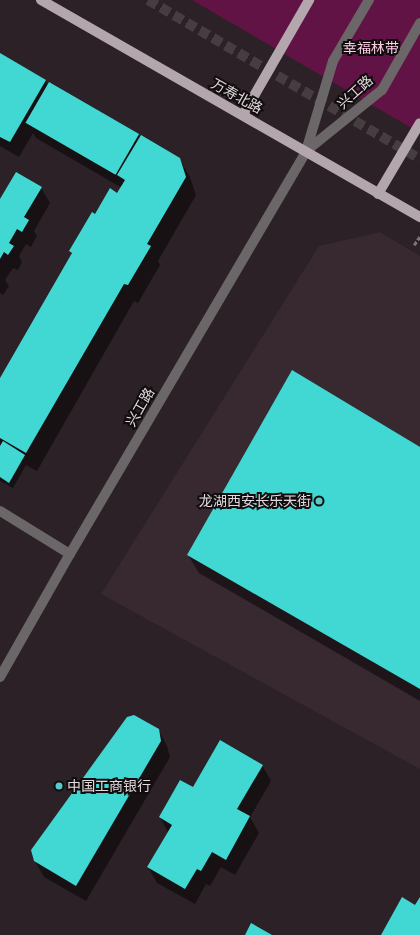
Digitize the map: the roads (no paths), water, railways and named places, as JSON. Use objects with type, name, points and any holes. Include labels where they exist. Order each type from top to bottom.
[{"type":"main road","name":"万寿北路","points":[[41,0],[420,217]]},
{"type":"main road","points":[[243,115],[309,0]]},
{"type":"main road","points":[[378,194],[420,123]]},
{"type":"street","name":"兴工路","points":[[0,677],[70,554],[306,151],[333,61],[369,0]]},
{"type":"street","name":"兴工路","points":[[306,151],[382,90],[420,23]]},
{"type":"street","points":[[0,511],[70,554]]},
{"type":"tunnel","points":[[148,0],[420,159]]},
{"type":"place","name":"龙湖西安长乐天街","points":[[319,501]]},
{"type":"place","name":"中国工商银行","points":[[59,786]]},
{"type":"park label","name":"幸福林带","points":[[371,48]]}]
